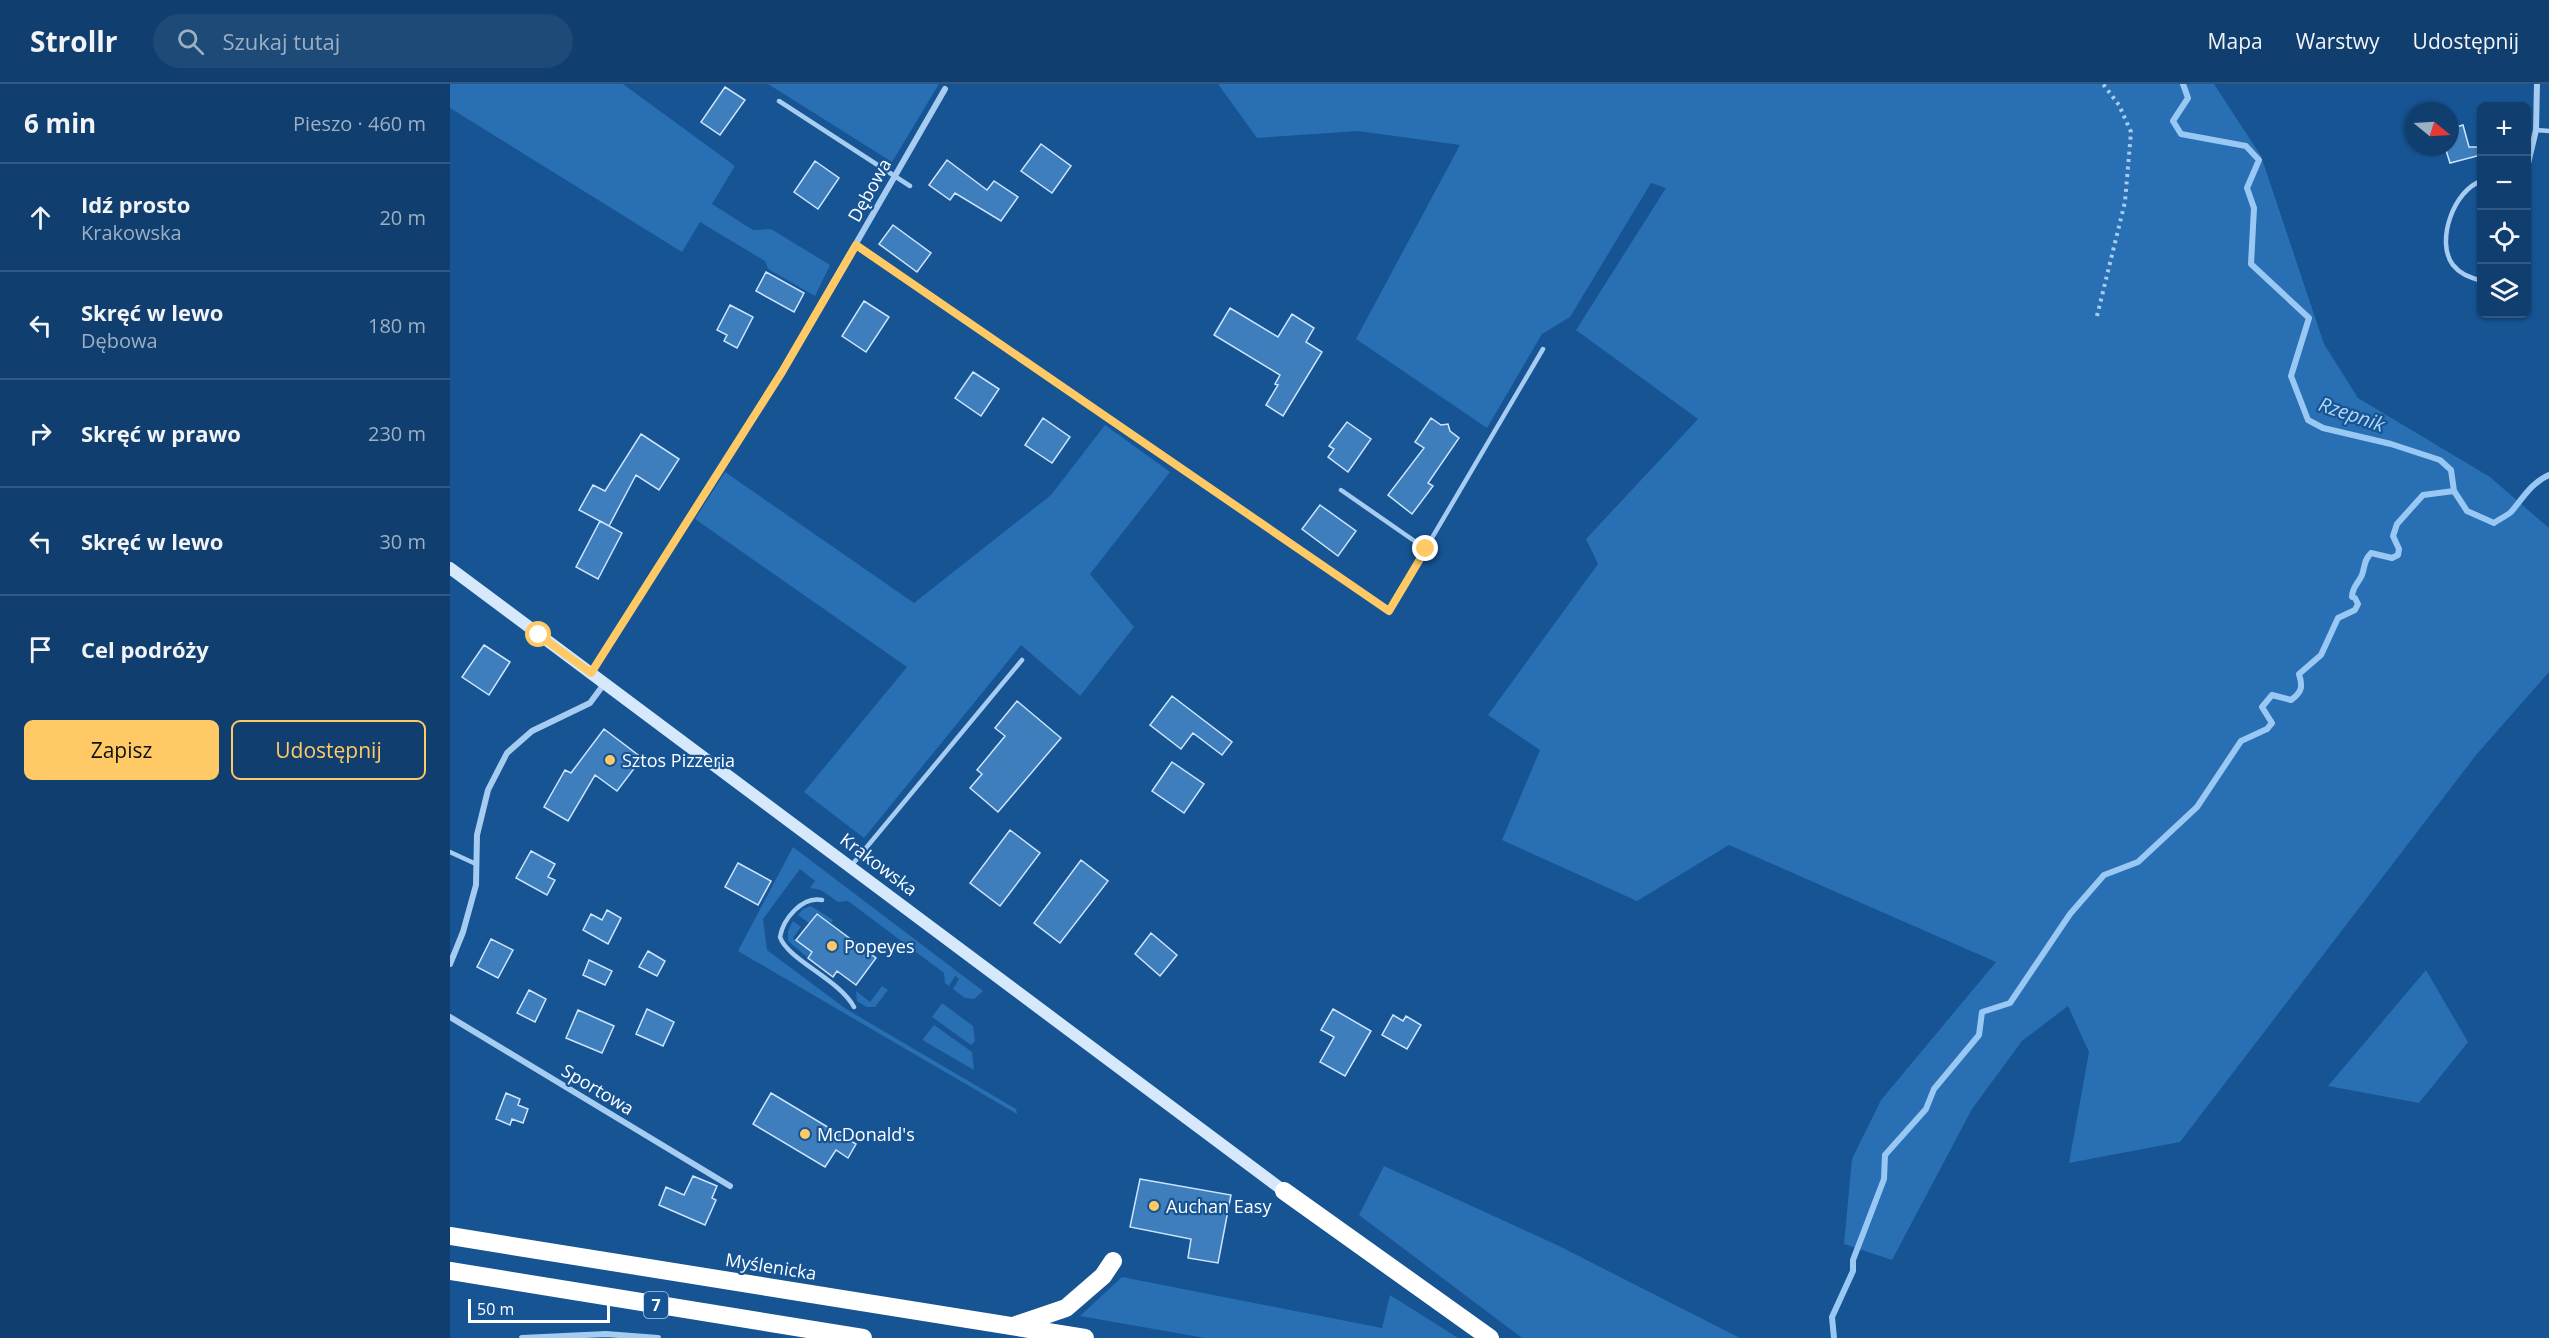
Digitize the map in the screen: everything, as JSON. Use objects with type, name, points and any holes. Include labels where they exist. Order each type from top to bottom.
[{"type":"highway","points":[[1284,1191],[1490,1338]]},
{"type":"highway","name":"Myślenicka","points":[[450,1236],[1085,1338]]},
{"type":"highway","points":[[1012,1326],[1066,1308],[1103,1276],[1113,1260]]},
{"type":"highway","name":"7","points":[[450,1271],[863,1338]]},
{"type":"street","points":[[2530,156],[2536,130],[2537,84]]},
{"type":"street","name":"Dębowa","points":[[591,673],[782,372],[945,89]]},
{"type":"street","name":"Krakowska","points":[[450,568],[1284,1191]]},
{"type":"street","points":[[450,964],[463,932],[476,885],[477,835],[488,790],[507,753],[532,731],[590,703],[605,683]]},
{"type":"street","name":"Sportowa","points":[[450,1017],[730,1186]]},
{"type":"street","points":[[522,1338],[606,1334],[658,1338]]},
{"type":"lane","points":[[778,101],[910,186]]},
{"type":"lane","points":[[2536,130],[2549,131]]},
{"type":"lane","points":[[2477,182],[2458,198],[2449,221],[2445,249],[2452,264],[2463,275],[2477,280]]},
{"type":"lane","points":[[856,245],[1389,611],[1543,349]]},
{"type":"lane","points":[[1341,490],[1426,549]]},
{"type":"lane","points":[[851,866],[1022,660]]},
{"type":"lane","points":[[450,852],[476,864]]},
{"type":"lane","points":[[822,900],[802,902],[782,930],[780,937],[789,949],[843,990],[854,1007]]},
{"type":"path","points":[[2097,316],[2125,202],[2131,132],[2119,105],[2103,84]]},
{"type":"shaded area","points":[[450,84],[623,84],[735,166],[712,204],[753,230],[771,229],[830,265],[815,296],[768,269],[765,261],[700,222],[682,252],[450,108]]},
{"type":"shaded area","points":[[768,84],[939,84],[892,162]]},
{"type":"shaded area","points":[[1218,84],[2214,84],[2261,156],[2324,344],[2358,398],[2490,477],[2549,528],[2549,672],[2476,755],[2180,1142],[2069,1163],[2089,1052],[2068,1006],[2022,1041],[1972,1109],[1892,1260],[1844,1244],[1852,1159],[1881,1100],[1996,962],[1729,845],[1637,901],[1502,840],[1540,750],[1488,715],[1598,564],[1586,539],[1698,419],[1576,330],[1666,188],[1651,183],[1570,317],[1542,334],[1487,428],[1356,339],[1460,145],[1358,131],[1257,138]]},
{"type":"shaded area","points":[[1105,425],[1170,472],[1090,574],[1134,627],[1080,696],[1021,645],[864,838],[804,792],[907,667],[695,519],[725,472],[914,603],[1051,495]]},
{"type":"shaded area","points":[[793,847],[983,991],[974,999],[965,998],[953,989],[959,979],[955,976],[949,986],[945,983],[944,973],[848,901],[838,902],[821,890],[810,888],[815,881],[800,869],[763,919],[767,950],[846,1009],[1016,1109],[1017,1114],[738,951]]},
{"type":"shaded area","points":[[811,906],[833,920],[831,923],[816,913],[809,923],[798,915],[803,909]]},
{"type":"shaded area","points":[[793,921],[801,927],[793,938],[811,952],[807,957],[788,941],[788,931]]},
{"type":"shaded area","points":[[2426,970],[2468,1042],[2419,1103],[2328,1086]]},
{"type":"shaded area","points":[[882,986],[888,990],[875,1007],[867,1007],[857,1001],[856,991],[870,1002]]},
{"type":"shaded area","points":[[942,1003],[973,1026],[975,1041],[971,1045],[932,1017]]},
{"type":"shaded area","points":[[934,1025],[972,1052],[974,1070],[924,1041],[923,1039]]},
{"type":"shaded area","points":[[1384,1166],[1557,1245],[1740,1338],[1522,1338],[1359,1215]]},
{"type":"shaded area","points":[[1122,1277],[1382,1328],[1390,1295],[1458,1338],[1205,1338],[1080,1316]]},
{"type":"building","points":[[725,87],[745,100],[720,135],[701,122]]},
{"type":"building","points":[[2463,125],[2469,147],[2477,147],[2477,156],[2450,163],[2448,156],[2459,156],[2459,126]]},
{"type":"building","points":[[1041,144],[1071,166],[1052,193],[1021,171]]},
{"type":"building","points":[[947,160],[987,190],[994,181],[1018,197],[1001,221],[955,193],[950,200],[929,185]]},
{"type":"building","points":[[815,161],[839,178],[818,209],[794,192]]},
{"type":"building","points":[[893,225],[931,253],[917,272],[879,244]]},
{"type":"building","points":[[766,272],[804,293],[794,312],[756,291]]},
{"type":"building","points":[[864,301],[889,317],[866,352],[842,336]]},
{"type":"building","points":[[730,305],[753,317],[737,348],[724,341],[727,335],[717,330]]},
{"type":"building","points":[[1230,308],[1278,337],[1292,314],[1314,328],[1306,342],[1322,352],[1283,416],[1266,405],[1278,385],[1275,384],[1280,375],[1214,335]]},
{"type":"building","points":[[973,372],[999,389],[981,416],[955,398]]},
{"type":"building","points":[[1043,418],[1070,437],[1052,463],[1025,445]]},
{"type":"building","points":[[1431,418],[1441,425],[1448,424],[1450,431],[1459,438],[1428,483],[1433,486],[1412,514],[1388,495],[1424,448],[1415,442]]},
{"type":"building","points":[[1347,422],[1371,439],[1348,472],[1328,457],[1334,449],[1329,446]]},
{"type":"building","points":[[641,434],[679,459],[659,490],[636,475],[609,526],[579,510],[593,485],[605,491]]},
{"type":"building","points":[[1320,505],[1356,531],[1338,556],[1302,529]]},
{"type":"building","points":[[600,521],[622,533],[598,579],[576,567]]},
{"type":"building","points":[[484,645],[510,662],[489,695],[462,677]]},
{"type":"building","points":[[1172,696],[1232,742],[1222,755],[1193,733],[1181,749],[1150,725]]},
{"type":"building","points":[[1017,701],[1061,738],[998,812],[970,788],[982,774],[977,770],[1005,736],[995,728]]},
{"type":"building","points":[[604,729],[642,758],[617,791],[595,775],[568,821],[544,807],[565,770],[571,773]]},
{"type":"building","points":[[1172,762],[1204,784],[1184,813],[1152,791]]},
{"type":"building","points":[[1010,830],[1040,853],[1000,906],[970,883]]},
{"type":"building","points":[[531,851],[555,864],[548,877],[555,880],[547,895],[516,878]]},
{"type":"building","points":[[1081,860],[1108,881],[1060,943],[1034,923]]},
{"type":"building","points":[[738,863],[771,881],[758,905],[725,887]]},
{"type":"building","points":[[607,910],[621,918],[608,944],[583,930],[591,914],[602,920]]},
{"type":"building","name":"Popeyes","points":[[817,914],[876,958],[856,985],[837,971],[833,977],[808,958],[812,952],[796,940]]},
{"type":"building","points":[[1151,933],[1177,955],[1160,976],[1135,954]]},
{"type":"building","points":[[491,939],[513,950],[498,978],[477,967]]},
{"type":"building","points":[[648,951],[665,961],[657,976],[639,967]]},
{"type":"building","points":[[589,960],[612,971],[605,985],[583,975]]},
{"type":"building","points":[[529,990],[546,999],[535,1022],[517,1013]]},
{"type":"building","points":[[647,1009],[674,1022],[663,1046],[636,1034]]},
{"type":"building","points":[[1333,1009],[1371,1031],[1345,1076],[1320,1062],[1334,1037],[1321,1030]]},
{"type":"building","points":[[578,1010],[614,1026],[602,1053],[566,1038]]},
{"type":"building","points":[[1393,1015],[1403,1021],[1406,1016],[1421,1025],[1407,1049],[1382,1035]]},
{"type":"building","points":[[506,1093],[520,1099],[518,1105],[528,1109],[523,1123],[512,1119],[510,1125],[496,1119]]},
{"type":"building","name":"McDonald's","points":[[771,1093],[856,1144],[848,1158],[836,1150],[825,1167],[753,1124]]},
{"type":"building","points":[[693,1176],[717,1186],[712,1198],[716,1200],[705,1225],[659,1205],[666,1187],[684,1195]]},
{"type":"building","points":[[1140,1179],[1231,1195],[1218,1263],[1188,1258],[1191,1239],[1130,1227]]},
{"type":"waterway","name":"Rzepnik","points":[[2183,84],[2188,98],[2173,121],[2181,134],[2246,146],[2259,160],[2247,188],[2254,208],[2251,264],[2309,318],[2291,376],[2308,420],[2323,428],[2391,444],[2440,460],[2451,470],[2454,491],[2467,511],[2494,523],[2511,512],[2532,487],[2549,475]]},
{"type":"waterway","points":[[1834,1338],[1832,1317],[1853,1271],[1853,1260],[1884,1179],[1885,1155],[1926,1109],[1934,1089],[1979,1035],[1982,1012],[2010,1003],[2070,914],[2104,875],[2138,862],[2197,807],[2241,741],[2267,729],[2272,723],[2262,707],[2272,695],[2291,700],[2299,692],[2301,686],[2299,674],[2321,655],[2338,618],[2355,610],[2358,604],[2352,597],[2353,591],[2371,553],[2392,558],[2398,555],[2399,549],[2393,536],[2397,524],[2423,495],[2454,491]]},
{"type":"place","name":"Sztos Pizzeria","points":[[610,760]]},
{"type":"place","name":"Popeyes","points":[[832,946]]},
{"type":"place","name":"McDonald's","points":[[805,1134]]},
{"type":"place","name":"Auchan Easy","points":[[1154,1206]]},
{"type":"route","points":[[539,635],[591,673],[782,372],[856,245],[1389,611],[1426,549]]}]
